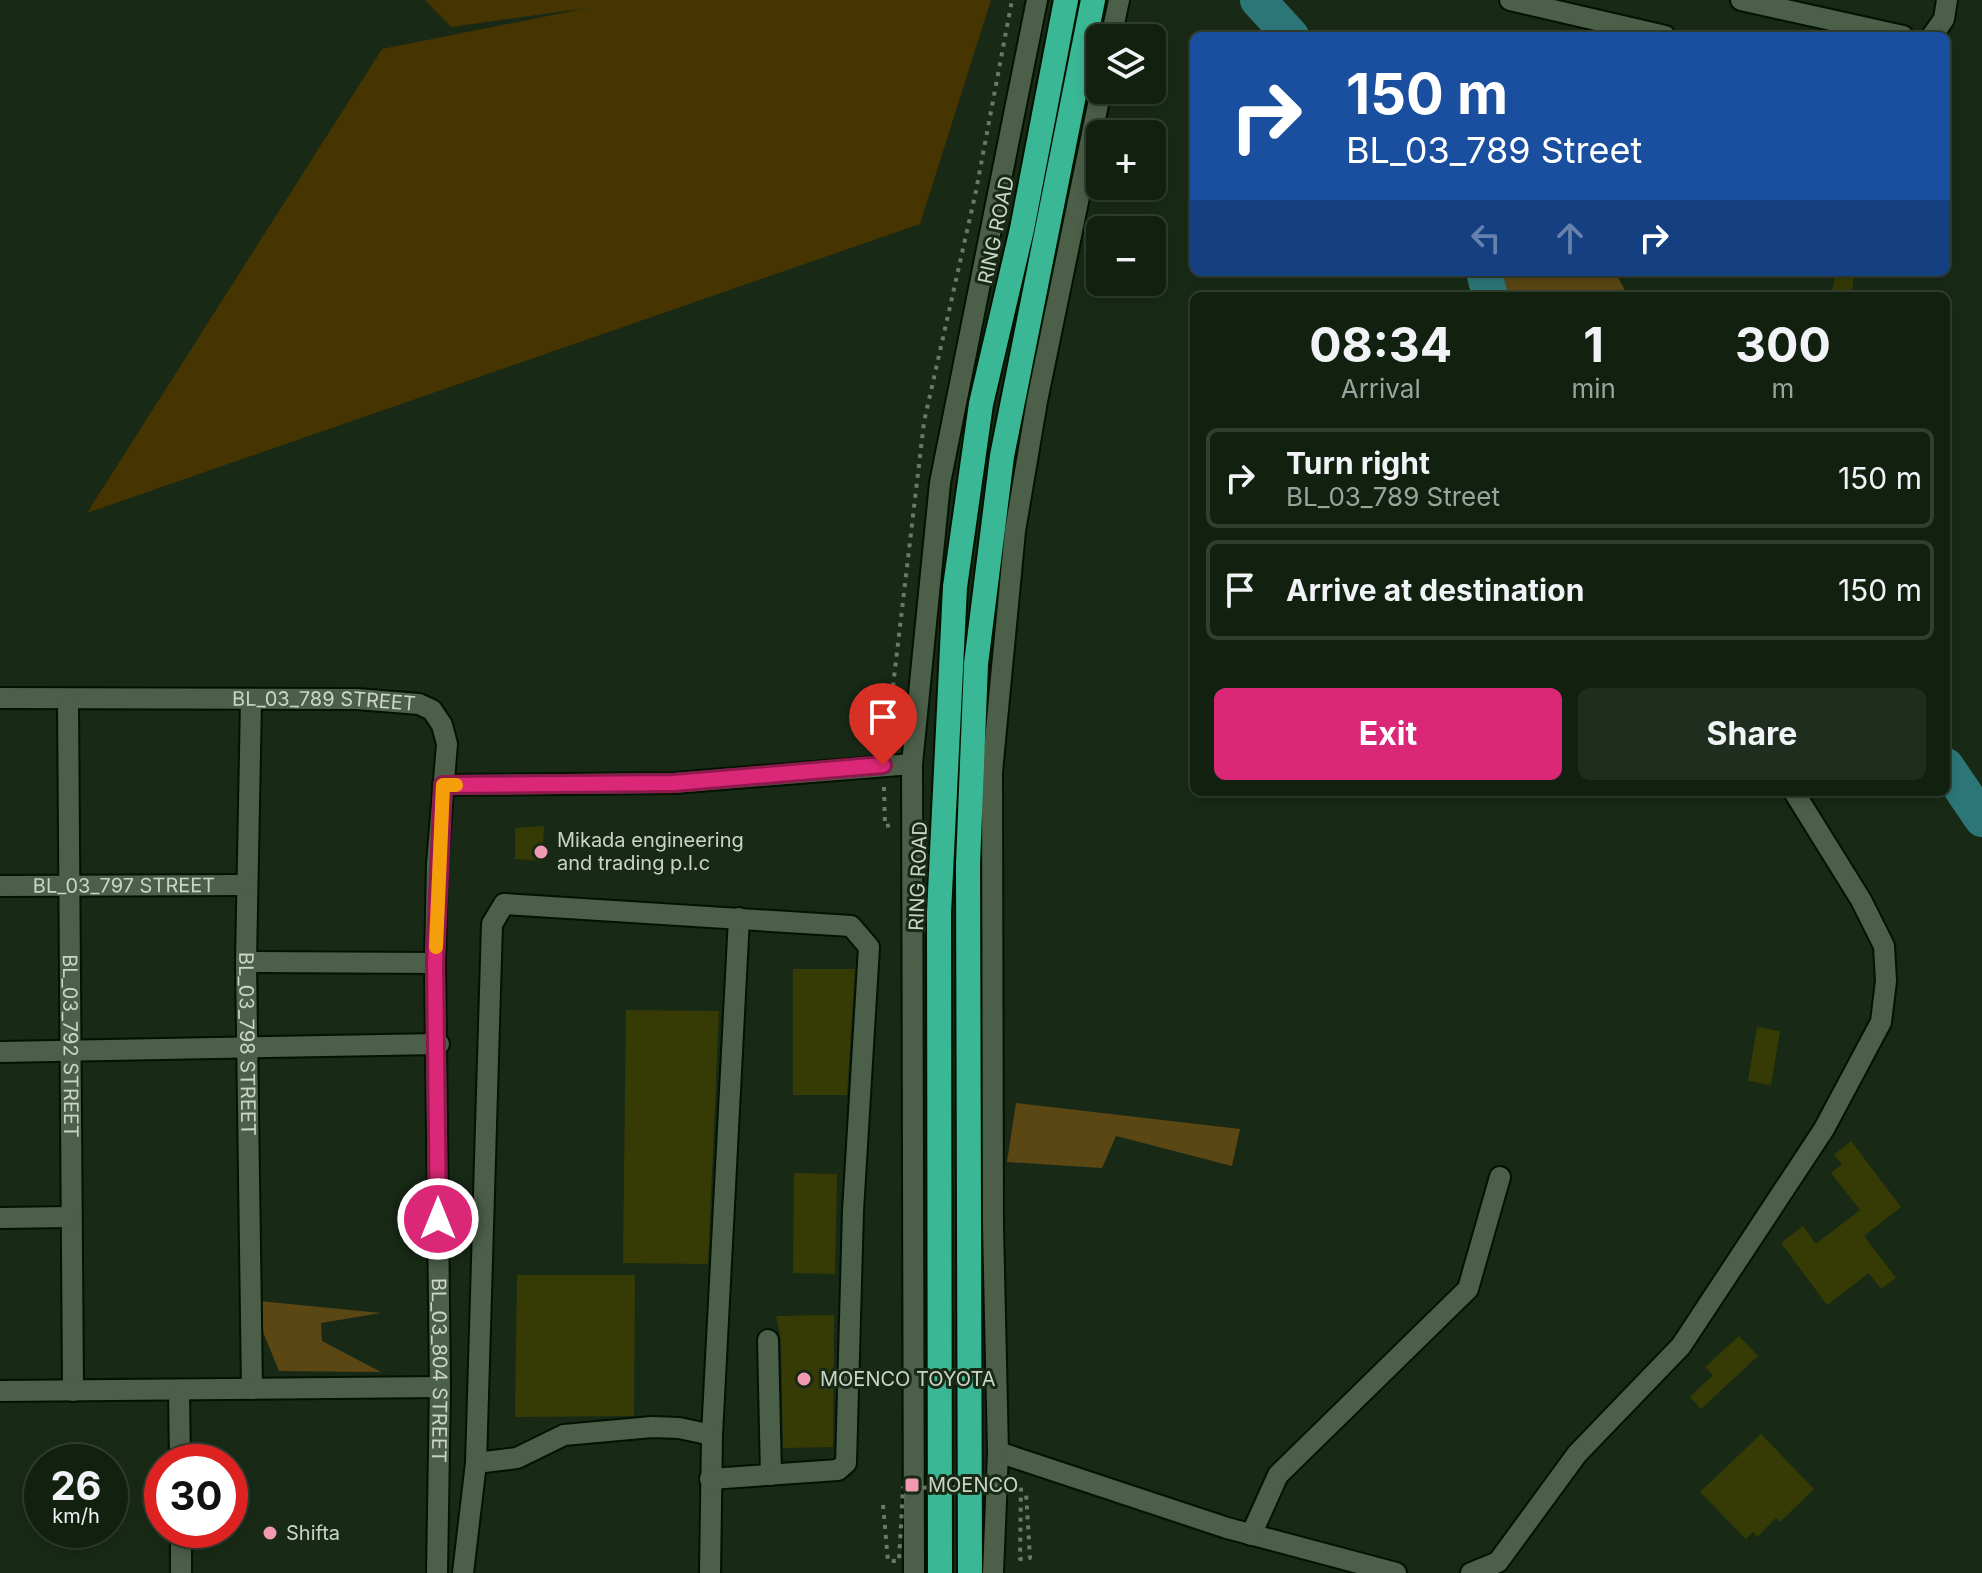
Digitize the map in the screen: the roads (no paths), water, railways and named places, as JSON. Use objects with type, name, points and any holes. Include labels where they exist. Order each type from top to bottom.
[{"type":"highway","name":"RING ROAD","points":[[940,1573],[939,913],[955,587],[981,404],[1022,229],[1066,0]]},
{"type":"highway","points":[[970,1573],[968,849],[976,664],[1002,456],[1093,0]]},
{"type":"street","name":"RING ROAD","points":[[914,1573],[912,764],[940,483],[1037,0]]},
{"type":"street","points":[[1114,24],[1119,0]]},
{"type":"street","points":[[1510,0],[1648,32]]},
{"type":"street","points":[[1741,0],[1885,32]]},
{"type":"street","points":[[1935,32],[1944,19],[1947,0]]},
{"type":"street","points":[[993,1573],[998,1452],[993,1226],[992,772],[1015,531],[1037,401],[1098,104]]},
{"type":"street","name":"BL_03_789 STREET","points":[[0,698],[357,699],[419,704],[432,710],[442,725],[447,744],[443,785]]},
{"type":"street","name":"BL_03_792 STREET","points":[[68,700],[69,1217],[73,1391]]},
{"type":"street","name":"BL_03_798 STREET","points":[[251,700],[246,962],[252,1389]]},
{"type":"street","points":[[443,785],[674,783],[912,764]]},
{"type":"street","name":"BL_03_804 STREET","points":[[437,1573],[439,1044],[435,963],[443,785]]},
{"type":"street","points":[[1471,1573],[1498,1562],[1577,1454],[1681,1346],[1824,1129],[1881,1022],[1886,981],[1884,946],[1861,900],[1796,796]]},
{"type":"street","name":"BL_03_797 STREET","points":[[0,886],[247,885]]},
{"type":"street","points":[[463,1573],[476,1463],[492,924],[504,904],[517,902],[851,926],[869,947],[853,1211],[846,1463],[838,1470],[710,1479]]},
{"type":"street","points":[[710,1573],[710,1479],[739,918]]},
{"type":"street","points":[[246,962],[435,963]]},
{"type":"street","points":[[0,1052],[439,1044]]},
{"type":"street","points":[[1251,1535],[1278,1475],[1468,1289],[1500,1177]]},
{"type":"street","points":[[0,1218],[69,1217]]},
{"type":"street","points":[[768,1340],[771,1475]]},
{"type":"street","points":[[0,1391],[440,1387]]},
{"type":"street","points":[[179,1391],[180,1444]]},
{"type":"street","points":[[476,1463],[517,1458],[564,1435],[652,1427],[712,1435]]},
{"type":"street","points":[[998,1452],[1251,1535],[1396,1573]]},
{"type":"street","points":[[181,1548],[181,1573]]},
{"type":"waterway","points":[[1258,0],[1287,32]]},
{"type":"waterway","points":[[1485,276],[1489,292]]},
{"type":"waterway","points":[[1950,772],[1982,819]]},
{"type":"place","name":"Mikada engineering and trading p.l.c","points":[[541,852]]},
{"type":"place","name":"MOENCO TOYOTA","points":[[804,1379]]},
{"type":"place","name":"MOENCO","points":[[912,1485]]},
{"type":"place","name":"Shifta","points":[[270,1533]]}]
